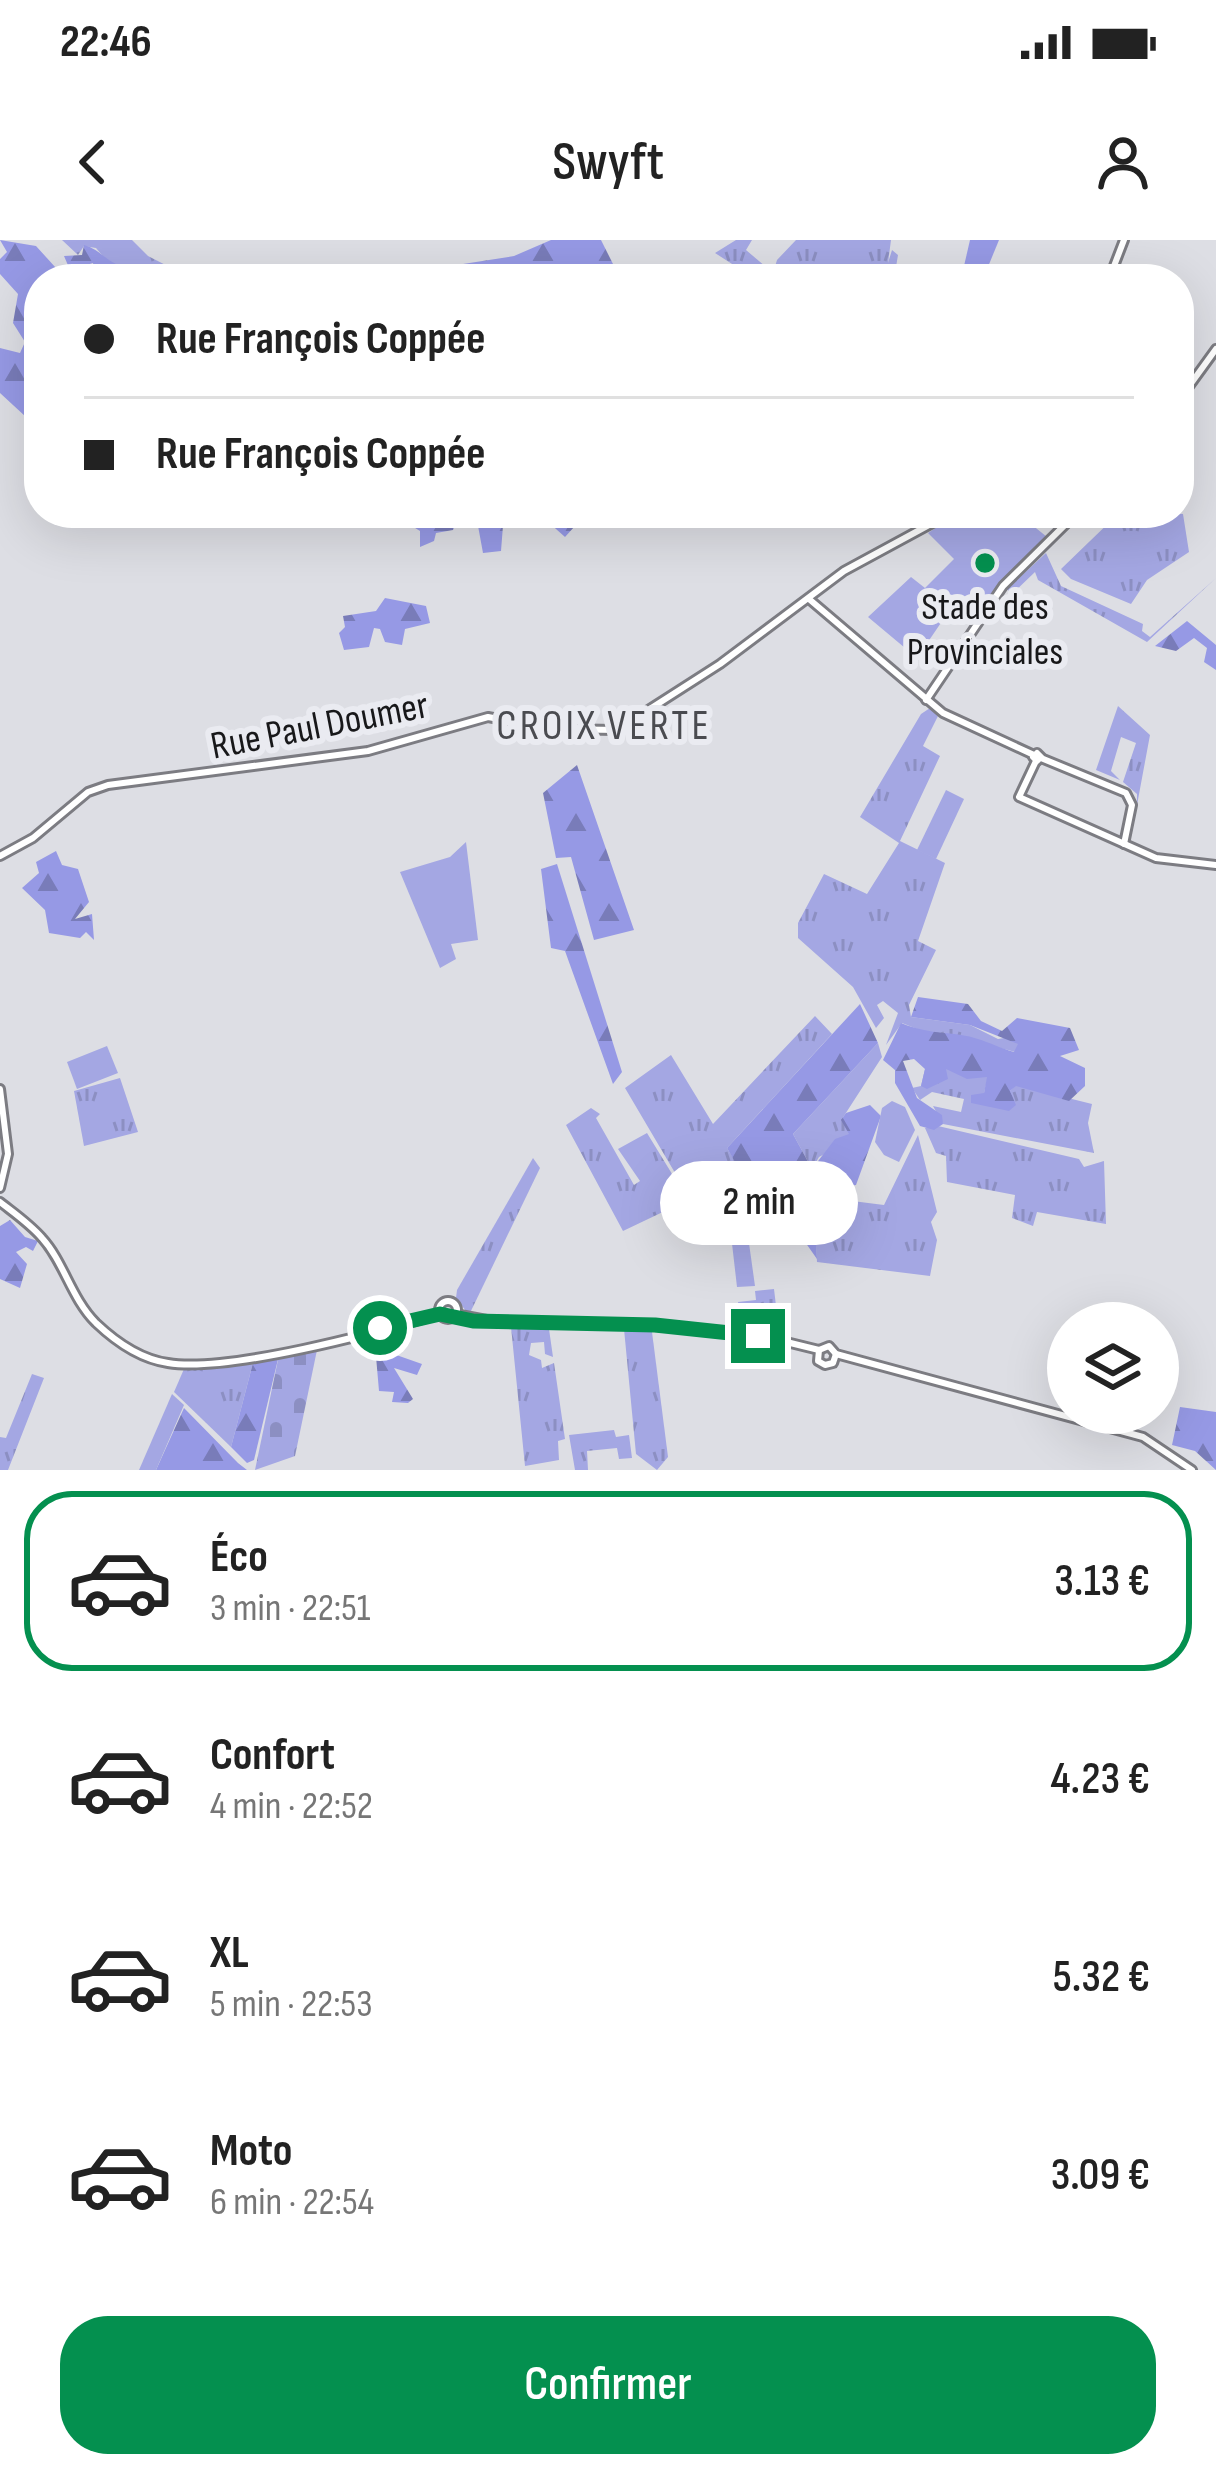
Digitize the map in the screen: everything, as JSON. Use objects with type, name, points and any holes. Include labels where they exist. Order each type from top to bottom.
[{"type":"street","points":[[1194,379],[1216,349]]},
{"type":"street","name":"Rue Paul Doumer","points":[[0,856],[32,838],[88,792],[108,785],[368,751],[488,717],[553,729],[617,730],[844,571],[923,528]]},
{"type":"street","points":[[926,700],[996,595],[1063,528]]},
{"type":"street","points":[[809,599],[926,700],[1037,758],[1126,794],[1132,805],[1124,844]]},
{"type":"street","points":[[1037,758],[1019,797],[1164,860],[1216,866]]},
{"type":"street","points":[[0,1089],[8,1154],[0,1188]]},
{"type":"street","points":[[0,1202],[45,1240],[92,1319],[124,1346],[154,1360],[193,1364],[273,1353],[440,1314],[447,1302],[454,1305],[455,1314]]},
{"type":"street","points":[[440,1314],[446,1319],[455,1314],[497,1322],[662,1326],[806,1343],[819,1350],[825,1365],[832,1364],[836,1354]]},
{"type":"street","points":[[819,1350],[829,1346],[836,1354],[1143,1437],[1192,1470]]},
{"type":"green space","points":[[0,240],[36,246],[52,264],[24,264],[24,340],[13,323],[18,294],[0,274],[0,259],[7,252]]},
{"type":"green space","points":[[62,240],[132,240],[164,264],[109,264],[96,248],[84,246],[78,255]]},
{"type":"green space","points":[[551,240],[601,240],[613,264],[463,264],[514,256]]},
{"type":"green space","points":[[736,240],[752,240],[746,250],[762,264],[732,264],[715,253]]},
{"type":"green space","points":[[796,240],[891,240],[888,263],[892,250],[898,255],[896,264],[776,264]]},
{"type":"green space","points":[[970,240],[999,240],[989,264],[964,264]]},
{"type":"green space","points":[[84,245],[117,264],[67,264],[64,256],[82,255]]},
{"type":"green space","points":[[24,344],[24,415],[0,393],[0,348],[20,353]]},
{"type":"green space","points":[[415,528],[454,528],[436,533],[434,541],[420,547],[420,531]]},
{"type":"green space","points":[[478,528],[503,528],[501,551],[483,553]]},
{"type":"green space","points":[[936,528],[1036,528],[1047,537],[969,622],[949,611],[917,658],[868,617],[911,577],[925,588],[954,559],[928,533]]},
{"type":"green space","points":[[1103,528],[1185,528],[1189,552],[1147,580],[1131,604],[1071,579],[1061,569]]},
{"type":"green space","points":[[1046,553],[1061,586],[1143,624],[1142,631],[1150,637],[1216,578],[1147,642],[1038,580],[1035,572],[1012,594],[1007,589]]},
{"type":"green space","points":[[385,598],[426,606],[430,623],[405,629],[402,645],[385,642],[380,629],[374,628],[369,647],[344,650],[339,633],[345,627],[343,616],[376,611]]},
{"type":"green space","points":[[1187,621],[1216,645],[1216,670],[1204,662],[1207,648],[1194,638],[1176,651],[1155,646]]},
{"type":"green space","points":[[1118,706],[1150,735],[1137,805],[1137,794],[1123,782],[1136,743],[1121,737],[1111,771],[1120,780],[1096,770]]},
{"type":"green space","points":[[930,708],[939,714],[923,746],[940,756],[900,841],[945,863],[918,941],[936,950],[909,1005],[911,1017],[970,1025],[998,1039],[1010,1037],[1019,1044],[1015,1052],[902,1023],[886,1045],[898,1013],[883,1001],[877,1005],[884,1018],[876,1028],[853,987],[798,938],[798,923],[824,874],[867,894],[899,843],[860,817],[921,714]]},
{"type":"green space","points":[[577,765],[634,930],[594,940],[571,857],[556,858],[543,793]]},
{"type":"green space","points":[[946,790],[964,799],[936,859],[917,850]]},
{"type":"green space","points":[[466,842],[478,940],[451,944],[456,959],[440,968],[400,872],[450,857]]},
{"type":"green space","points":[[56,851],[62,865],[78,869],[89,902],[75,919],[92,914],[94,940],[86,932],[80,938],[49,933],[45,910],[22,888],[39,873],[36,862]]},
{"type":"green space","points":[[557,864],[622,1072],[613,1084],[565,951],[551,948],[541,869]]},
{"type":"green space","points":[[918,997],[968,1004],[981,1021],[1002,1031],[1017,1018],[1070,1028],[1079,1050],[1060,1056],[1085,1068],[1085,1086],[1069,1101],[1016,1086],[1010,1091],[1016,1105],[1009,1111],[971,1103],[971,1095],[984,1093],[987,1077],[967,1079],[946,1069],[948,1079],[927,1089],[921,1086],[925,1069],[914,1059],[903,1061],[917,1098],[942,1115],[943,1124],[934,1130],[920,1126],[895,1083],[895,1070],[883,1060],[901,1023],[1014,1052],[1018,1044],[970,1025],[911,1017]]},
{"type":"green space","points":[[860,1004],[878,1043],[793,1134],[812,1169],[835,1139],[849,1134],[841,1120],[846,1113],[870,1105],[881,1116],[856,1185],[841,1187],[840,1200],[813,1197],[817,1259],[798,1232],[768,1230],[783,1175],[749,1187],[727,1148]]},
{"type":"green space","points":[[815,1016],[832,1034],[727,1148],[745,1178],[691,1200],[625,1088],[671,1055],[713,1124]]},
{"type":"green space","points":[[878,1043],[882,1057],[842,1119],[861,1134],[819,1157],[812,1169],[793,1134]]},
{"type":"green space","points":[[107,1046],[118,1073],[77,1089],[67,1062]]},
{"type":"green space","points":[[925,1069],[988,1077],[984,1093],[1010,1091],[1016,1085],[1092,1104],[1088,1123],[1094,1153],[943,1124],[933,1106],[961,1112],[964,1099],[932,1092],[920,1100],[912,1088],[921,1086]]},
{"type":"green space","points":[[120,1078],[138,1132],[84,1146],[74,1091]]},
{"type":"green space","points":[[892,1101],[905,1107],[915,1130],[899,1162],[884,1155],[875,1142],[882,1108]]},
{"type":"green space","points":[[591,1108],[600,1114],[596,1118],[634,1185],[640,1181],[618,1149],[647,1133],[688,1200],[623,1231],[566,1125]]},
{"type":"green space","points":[[938,1126],[1079,1159],[1084,1167],[1104,1161],[1106,1224],[1037,1212],[1033,1226],[1012,1218],[1015,1195],[947,1182],[946,1156],[936,1153],[925,1128]]},
{"type":"green space","points":[[918,1135],[937,1212],[931,1222],[937,1240],[930,1276],[817,1262],[813,1196],[884,1205]]},
{"type":"green space","points":[[533,1158],[540,1168],[469,1315],[456,1298],[457,1290]]},
{"type":"green space","points":[[779,1193],[768,1230],[747,1229],[755,1286],[737,1287],[727,1200]]},
{"type":"green space","points":[[10,1220],[25,1237],[38,1241],[33,1251],[26,1247],[16,1252],[27,1264],[20,1288],[0,1279],[0,1226]]},
{"type":"green space","points":[[774,1289],[777,1314],[767,1333],[742,1331],[738,1302],[756,1300],[755,1291]]},
{"type":"green space","points":[[511,1327],[549,1329],[553,1357],[545,1354],[544,1342],[531,1343],[529,1355],[541,1360],[542,1368],[554,1363],[565,1439],[558,1441],[559,1460],[525,1466]]},
{"type":"green space","points":[[624,1329],[652,1332],[668,1457],[657,1470],[636,1454]]},
{"type":"green space","points":[[380,1336],[395,1345],[385,1346],[385,1351],[422,1364],[417,1375],[394,1368],[413,1399],[408,1403],[392,1402],[394,1392],[379,1391],[375,1345]]},
{"type":"green space","points":[[317,1350],[295,1456],[255,1470],[279,1355]]},
{"type":"green space","points":[[279,1355],[254,1460],[247,1463],[231,1447],[254,1359]]},
{"type":"green space","points":[[254,1359],[231,1447],[174,1392],[184,1369]]},
{"type":"green space","points":[[32,1374],[44,1378],[8,1470],[0,1470],[0,1437],[6,1438]]},
{"type":"green space","points":[[172,1394],[184,1405],[156,1470],[139,1470]]},
{"type":"green space","points":[[1180,1407],[1216,1412],[1216,1470],[1195,1451],[1172,1445],[1174,1434],[1179,1434]]},
{"type":"green space","points":[[184,1408],[238,1463],[247,1470],[156,1470]]},
{"type":"green space","points":[[614,1430],[616,1437],[629,1435],[632,1458],[619,1459],[617,1448],[587,1451],[588,1470],[575,1470],[569,1435]]},
{"type":"place","name":"Stade des Provinciales","points":[[985,563]]},
{"type":"district","name":"CROIX VERTE","points":[[604,724]]},
{"type":"route","points":[[380,1328],[440,1314],[449,1319],[455,1314],[473,1321],[655,1325],[758,1336]]}]
